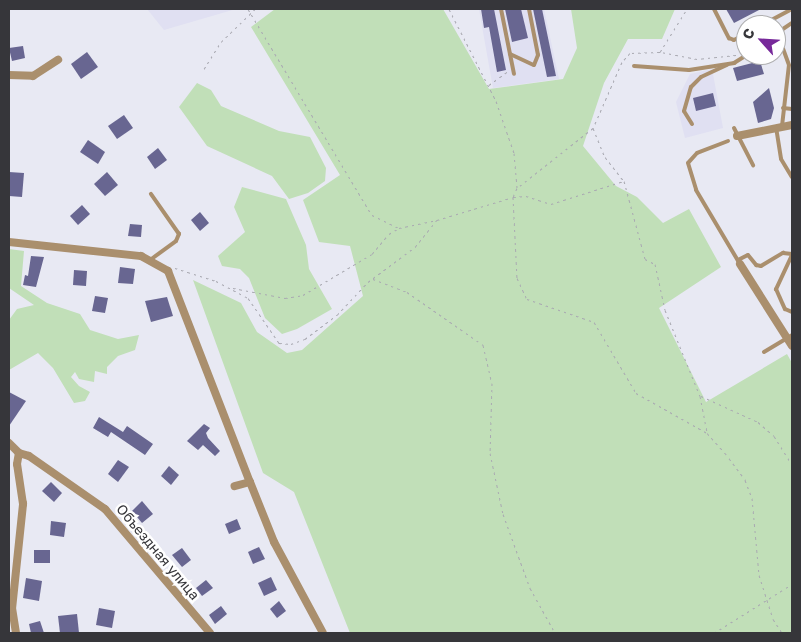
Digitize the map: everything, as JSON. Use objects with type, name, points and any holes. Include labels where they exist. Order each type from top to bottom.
[{"type":"street","points":[[9,74],[33,76],[58,60]]},
{"type":"street","points":[[737,136],[779,126],[792,125]]},
{"type":"street","points":[[9,242],[122,253],[150,260],[168,271],[274,542],[323,633]]},
{"type":"street","points":[[739,262],[790,337],[792,346]]},
{"type":"street","name":"Объездная улица","points":[[9,443],[19,453],[28,456],[105,509],[210,633]]},
{"type":"street","points":[[16,633],[12,609],[23,504],[17,464],[19,453]]},
{"type":"street","points":[[235,486],[250,482]]},
{"type":"lane","points":[[501,9],[514,74]]},
{"type":"lane","points":[[510,54],[534,65],[538,55],[529,9]]},
{"type":"lane","points":[[714,9],[729,38],[736,39]]},
{"type":"lane","points":[[634,66],[689,70],[734,62]]},
{"type":"lane","points":[[692,124],[684,111],[691,88],[701,77],[734,62]]},
{"type":"lane","points":[[791,65],[779,126],[781,159],[792,178]]},
{"type":"lane","points":[[783,108],[792,109]]},
{"type":"lane","points":[[734,128],[753,165]]},
{"type":"lane","points":[[728,141],[697,153],[688,163],[696,190],[739,262],[748,255],[756,265],[762,266],[783,253],[792,255],[776,289],[785,309],[792,312]]},
{"type":"lane","points":[[150,260],[176,242],[179,234],[151,194]]},
{"type":"lane","points":[[764,352],[790,337]]},
{"type":"path","points":[[248,9],[372,215],[399,228]]},
{"type":"path","points":[[204,69],[221,42],[255,9]]},
{"type":"path","points":[[448,9],[489,86],[514,152],[517,188]]},
{"type":"path","points":[[660,52],[687,9]]},
{"type":"path","points":[[489,86],[513,67]]},
{"type":"path","points":[[707,433],[700,396],[664,310],[656,264],[645,259],[624,181],[605,157],[593,128],[517,188],[513,197],[517,278],[527,299],[594,322],[636,393],[707,433],[745,480],[752,498],[759,575],[767,602],[782,633]]},
{"type":"path","points":[[168,271],[174,268],[232,288],[285,298],[303,295],[372,254],[389,234],[399,228],[437,220],[513,197],[526,196],[551,204],[624,181]]},
{"type":"path","points":[[232,288],[248,298],[278,342],[291,344],[320,329],[372,279],[415,247],[437,220]]},
{"type":"path","points":[[372,279],[407,292],[483,345],[492,383],[490,453],[503,514],[530,588],[555,633]]},
{"type":"path","points":[[700,396],[758,422],[774,436],[792,465]]},
{"type":"path","points":[[714,633],[767,602],[792,584]]},
{"type":"shaded area","points":[[147,9],[236,9],[164,30]]},
{"type":"shaded area","points":[[479,9],[544,9],[559,79],[493,88]]},
{"type":"shaded area","points":[[712,69],[723,128],[685,138],[676,102],[690,74]]},
{"type":"green space","points":[[275,9],[443,9],[489,89],[563,79],[577,48],[571,9],[675,9],[662,39],[628,39],[604,83],[583,146],[616,186],[637,197],[663,223],[689,209],[721,267],[659,308],[706,402],[787,354],[792,363],[792,633],[350,633],[294,492],[263,473],[193,280],[241,303],[257,332],[287,353],[302,350],[363,296],[350,246],[319,242],[303,200],[340,175],[251,27]]},
{"type":"green space","points":[[197,83],[211,90],[221,106],[279,131],[310,137],[326,168],[325,181],[308,193],[289,199],[272,176],[207,146],[179,107]]},
{"type":"green space","points":[[242,187],[286,199],[306,245],[309,269],[332,309],[297,329],[282,334],[265,318],[249,278],[240,269],[222,266],[218,256],[245,232],[234,207]]},
{"type":"green space","points":[[9,249],[24,251],[21,286],[47,303],[80,314],[90,330],[118,339],[139,335],[135,350],[118,356],[107,367],[107,374],[95,371],[94,382],[79,379],[75,372],[71,377],[79,386],[90,392],[85,401],[74,403],[53,368],[38,353],[9,370],[9,320],[17,309],[34,305],[9,288]]},
{"type":"building","points":[[481,9],[494,9],[506,70],[497,72],[489,27],[484,28]]},
{"type":"building","points":[[505,9],[521,9],[528,38],[512,42]]},
{"type":"building","points":[[533,9],[542,9],[556,76],[547,77]]},
{"type":"building","points":[[726,9],[761,9],[749,15],[736,15],[736,22],[734,23]]},
{"type":"building","points":[[23,46],[25,58],[12,61],[9,48]]},
{"type":"building","points":[[87,52],[98,67],[81,79],[71,64]]},
{"type":"building","points":[[745,65],[761,65],[764,74],[737,81],[733,68]]},
{"type":"building","points":[[769,88],[774,108],[771,119],[758,123],[753,102]]},
{"type":"building","points":[[713,93],[716,106],[696,111],[693,98]]},
{"type":"building","points":[[124,115],[133,128],[117,139],[108,126]]},
{"type":"building","points":[[88,140],[105,152],[98,164],[80,152]]},
{"type":"building","points":[[158,148],[167,160],[155,169],[147,157]]},
{"type":"building","points":[[9,172],[24,173],[22,197],[9,196]]},
{"type":"building","points":[[107,172],[118,185],[105,196],[94,184]]},
{"type":"building","points":[[82,205],[90,214],[78,225],[70,216]]},
{"type":"building","points":[[200,212],[209,223],[200,231],[191,220]]},
{"type":"building","points":[[130,224],[142,225],[141,237],[128,236]]},
{"type":"building","points":[[31,256],[44,257],[36,287],[23,285],[25,275],[28,276]]},
{"type":"building","points":[[120,267],[135,269],[133,284],[118,283]]},
{"type":"building","points":[[74,270],[87,271],[86,286],[73,285]]},
{"type":"building","points":[[95,296],[108,298],[105,313],[92,311]]},
{"type":"building","points":[[167,297],[173,316],[151,322],[145,301]]},
{"type":"building","points":[[9,392],[26,401],[9,426]]},
{"type":"building","points":[[99,417],[123,432],[127,426],[153,444],[145,455],[111,432],[108,437],[93,428]]},
{"type":"building","points":[[204,424],[210,428],[206,433],[208,438],[220,451],[215,456],[203,445],[198,450],[187,441]]},
{"type":"building","points":[[118,460],[129,467],[118,482],[108,474]]},
{"type":"building","points":[[169,466],[179,475],[171,485],[161,476]]},
{"type":"building","points":[[51,482],[62,493],[54,502],[42,491]]},
{"type":"building","points":[[142,501],[153,514],[142,523],[132,511]]},
{"type":"building","points":[[237,519],[241,529],[229,534],[225,524]]},
{"type":"building","points":[[51,521],[66,523],[64,537],[50,535]]},
{"type":"building","points":[[259,547],[265,559],[253,564],[248,552]]},
{"type":"building","points":[[182,548],[191,560],[182,567],[172,555]]},
{"type":"building","points":[[34,550],[50,550],[50,563],[34,563]]},
{"type":"building","points":[[271,577],[277,590],[264,596],[258,583]]},
{"type":"building","points":[[26,578],[42,581],[39,601],[23,598]]},
{"type":"building","points":[[206,580],[213,588],[202,596],[196,588]]},
{"type":"building","points":[[279,601],[286,611],[277,618],[270,609]]},
{"type":"building","points":[[221,606],[227,614],[215,624],[209,615]]},
{"type":"building","points":[[99,608],[115,611],[112,628],[96,625]]},
{"type":"building","points":[[77,614],[79,633],[60,633],[58,616]]},
{"type":"building","points":[[40,621],[44,633],[31,633],[29,624]]}]
